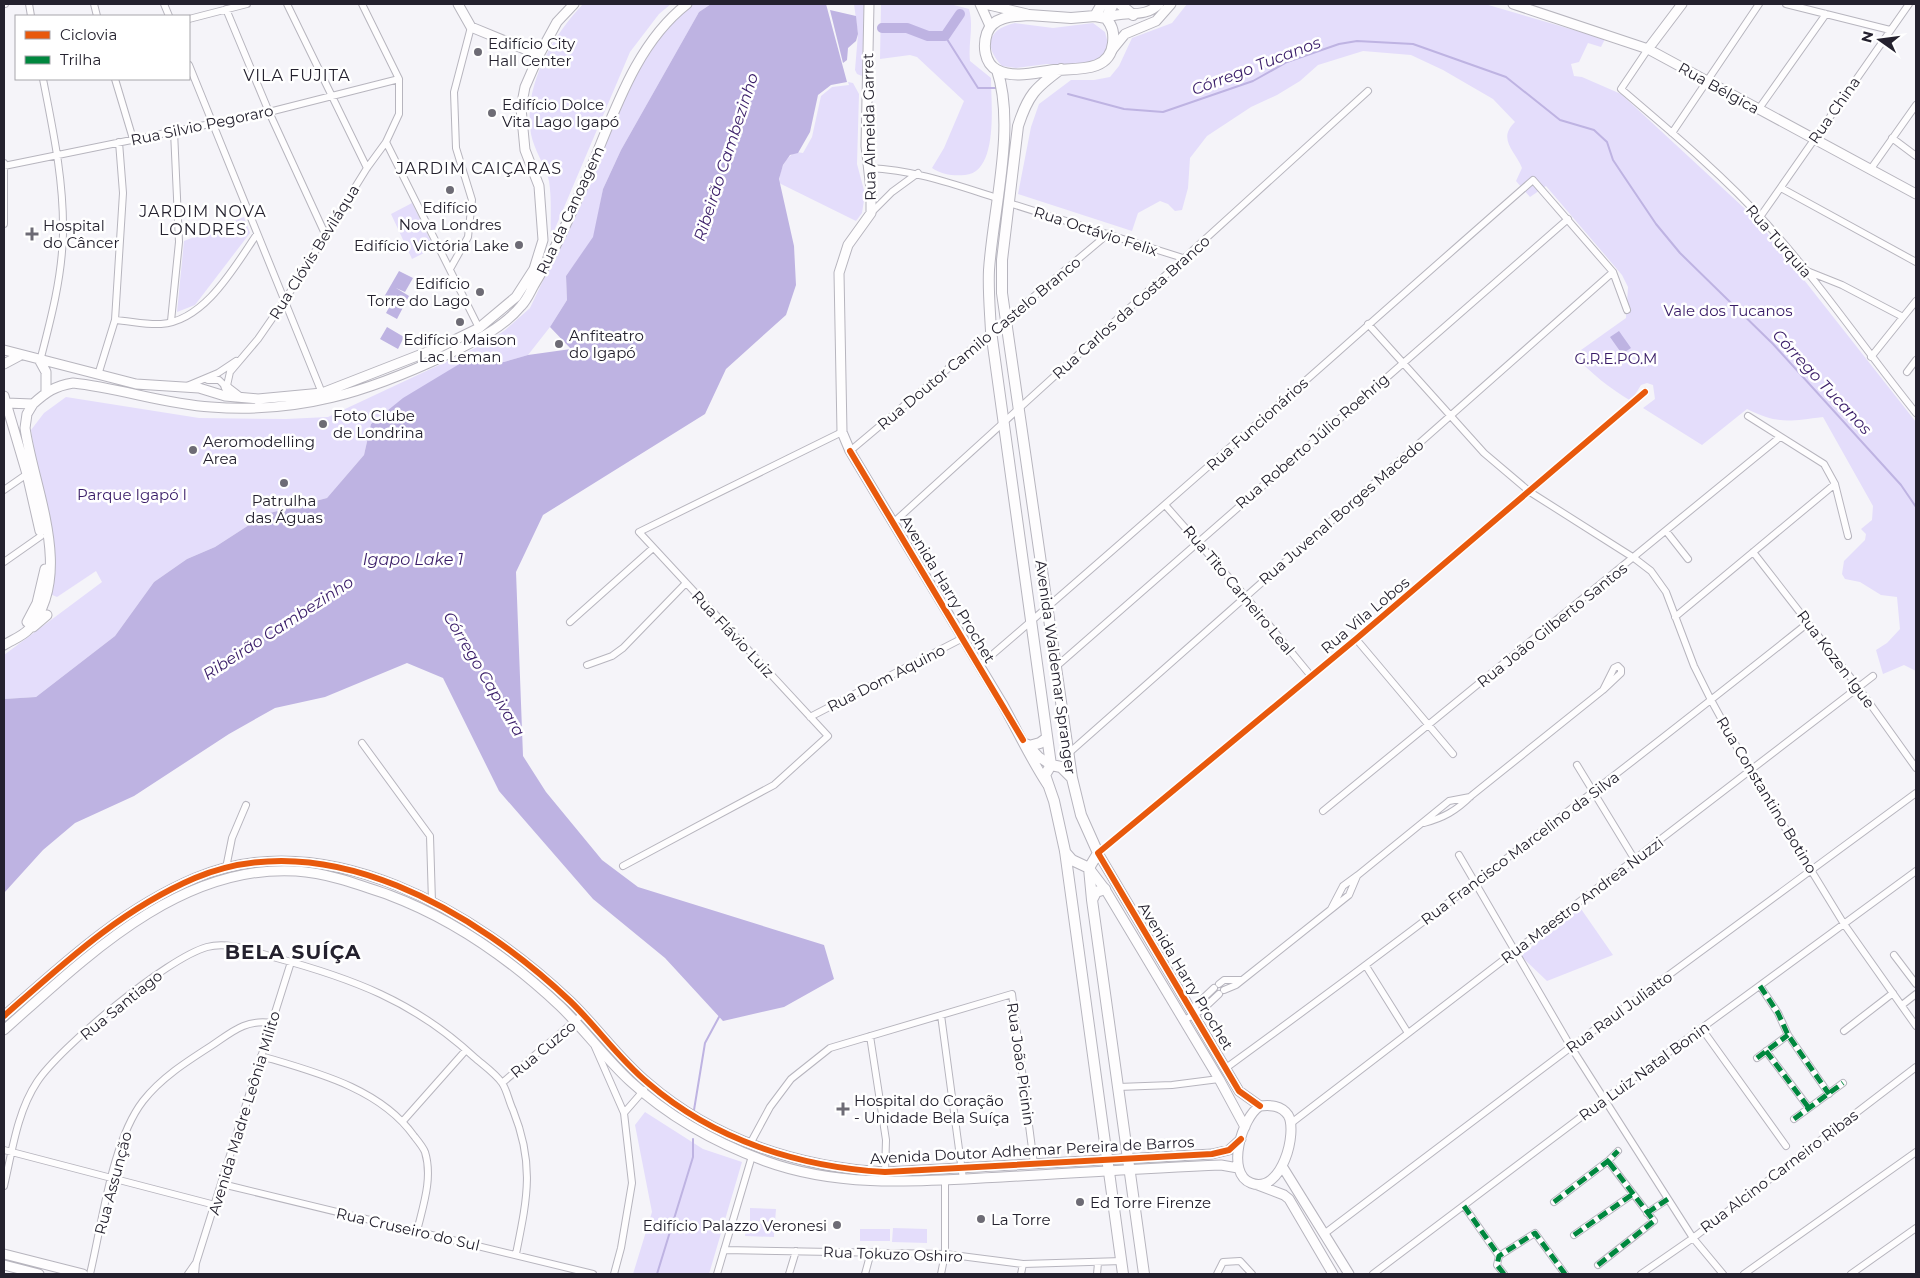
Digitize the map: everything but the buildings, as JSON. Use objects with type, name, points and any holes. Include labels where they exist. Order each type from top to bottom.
[{"type":"main road","points":[[1095,16],[1102,4]]},
{"type":"main road","points":[[1106,18],[1112,4]]},
{"type":"main road","points":[[1120,4],[1133,15]]},
{"type":"main road","points":[[1029,15],[1071,18],[1095,16],[1106,18],[1114,33],[1112,50],[1105,61],[1093,67],[1016,74],[997,70],[986,57],[984,42],[990,26],[997,20],[1011,16],[1029,15]]},
{"type":"main road","name":"Avenida Waldemar Spranger","points":[[1061,69],[1037,86],[1025,105],[1018,126],[1002,260],[1005,321],[1017,410],[1058,665],[1072,778],[1081,815],[1098,853]]},
{"type":"main road","name":"Avenida Waldemar Spranger","points":[[997,70],[1002,86],[1005,120],[989,272],[991,331],[1051,765],[1045,775],[1054,800],[1064,851],[1123,1274]]},
{"type":"main road","points":[[1020,538],[1036,533]]},
{"type":"main road","points":[[1026,743],[1040,743],[1047,738]]},
{"type":"main road","points":[[1051,765],[1060,767],[1072,778]]},
{"type":"main road","points":[[1064,851],[1072,860],[1089,868]]},
{"type":"main road","points":[[1098,853],[1089,868],[1092,900],[1144,1274]]},
{"type":"main road","points":[[1092,900],[1096,892],[1105,889]]},
{"type":"street","points":[[190,19],[247,4]]},
{"type":"street","points":[[287,4],[367,168]]},
{"type":"street","points":[[362,4],[399,79]]},
{"type":"street","points":[[458,4],[471,27],[539,56]]},
{"type":"street","points":[[4,645],[29,630],[44,611],[51,561],[25,428],[27,414],[33,404],[46,392],[57,386],[73,383],[176,404],[212,408],[260,409],[323,397],[440,347],[479,328],[516,297],[534,269],[543,240],[538,186],[525,150],[520,118],[525,87],[557,22],[574,4]]},
{"type":"street","name":"Rua da Canoagem","points":[[323,397],[358,392],[420,368],[486,336],[521,306],[550,259],[642,54],[674,14],[687,4]]},
{"type":"street","points":[[980,4],[990,26]]},
{"type":"street","points":[[985,4],[1029,15]]},
{"type":"street","points":[[1106,18],[1120,14],[1147,13],[1159,4]]},
{"type":"street","points":[[1112,50],[1125,34],[1156,21],[1171,4]]},
{"type":"street","name":"Rua Bélgica","points":[[1512,4],[1648,49],[1916,194]]},
{"type":"street","points":[[1648,49],[1682,4]]},
{"type":"street","points":[[1672,133],[1705,81],[1759,4]]},
{"type":"street","points":[[1786,4],[1890,30]]},
{"type":"street","name":"Rua China","points":[[1760,217],[1909,4]]},
{"type":"street","name":"Rua Almeida Garret","points":[[870,5],[866,87],[871,213]]},
{"type":"street","points":[[226,9],[269,112],[326,236]]},
{"type":"street","points":[[1758,110],[1826,14]]},
{"type":"street","points":[[450,269],[468,237],[472,200],[456,148],[454,92],[471,27]]},
{"type":"street","name":"Rua Turquia","points":[[1648,49],[1621,89],[1672,133],[1760,217],[1805,270],[1916,414]]},
{"type":"street","points":[[190,68],[323,397]]},
{"type":"street","name":"Rua Silvio Pegoraro","points":[[4,165],[269,112],[399,79]]},
{"type":"street","name":"Rua Clóvis Beviláqua","points":[[225,392],[230,372],[239,359],[258,339],[285,300],[367,168],[386,142],[399,114],[399,79]]},
{"type":"street","points":[[43,80],[58,155],[62,234],[54,304],[40,361],[46,372],[46,392]]},
{"type":"street","points":[[116,80],[133,139]]},
{"type":"street","name":"Rua Carlos da Costa Branco","points":[[893,523],[1368,90]]},
{"type":"street","points":[[1870,170],[1916,105]]},
{"type":"street","points":[[171,321],[179,242],[174,131]]},
{"type":"street","points":[[1892,138],[1916,156]]},
{"type":"street","points":[[98,375],[115,320],[124,193],[119,142]]},
{"type":"street","points":[[386,142],[479,328]]},
{"type":"street","points":[[4,165],[4,224]]},
{"type":"street","points":[[869,168],[899,169],[918,173],[997,198]]},
{"type":"street","name":"Rua Almeida Garret","points":[[871,213],[892,192],[918,173]]},
{"type":"street","name":"Rua Funcionários","points":[[979,666],[1166,506],[1368,324],[1534,180],[1568,219]]},
{"type":"street","points":[[1781,188],[1916,262]]},
{"type":"street","name":"Rua Octávio Felix","points":[[1009,203],[1183,258]]},
{"type":"street","name":"Avenida Harry Prochet","points":[[871,213],[848,245],[839,273],[842,432],[850,451],[962,640],[1026,743],[1039,757],[1051,765]]},
{"type":"street","points":[[1568,219],[1613,272],[1627,310]]},
{"type":"street","name":"Rua Roberto Júlio Roehrig","points":[[1058,665],[1568,219]]},
{"type":"street","points":[[115,320],[162,324],[199,310],[223,284],[257,234]]},
{"type":"street","name":"Rua Doutor Camilo Castelo Branco","points":[[850,451],[1108,234]]},
{"type":"street","points":[[1805,270],[1842,284],[1903,317]]},
{"type":"street","name":"Rua Juvenal Borges Macedo","points":[[1070,752],[1613,272]]},
{"type":"street","points":[[1871,357],[1916,301]]},
{"type":"street","name":"Rua Constantino Botino","points":[[1368,324],[1449,417],[1484,453],[1530,492],[1634,558],[1651,571],[1666,592],[1694,666],[1749,770],[1844,924],[1916,1026]]},
{"type":"street","points":[[4,350],[19,356],[142,385],[199,388],[225,392],[241,398],[323,397]]},
{"type":"street","points":[[4,364],[19,356]]},
{"type":"street","name":"Rua Clóvis Beviláqua","points":[[185,387],[202,381],[239,359]]},
{"type":"street","points":[[1907,372],[1916,360]]},
{"type":"street","points":[[202,381],[219,380],[225,392]]},
{"type":"street","points":[[212,408],[225,392]]},
{"type":"street","name":"Rua Vila Lobos","points":[[1098,853],[1356,639],[1645,392]]},
{"type":"street","points":[[33,404],[4,401],[27,474],[45,554],[44,611]]},
{"type":"street","points":[[1748,416],[1824,464],[1835,484],[1848,536]]},
{"type":"street","name":"Rua Flávio Luiz","points":[[623,866],[774,785],[828,736],[639,532],[842,432]]},
{"type":"street","name":"Rua João Gilberto Santos","points":[[1323,811],[1634,558],[1780,436]]},
{"type":"street","points":[[4,490],[27,474],[31,458]]},
{"type":"street","points":[[1675,617],[1835,484]]},
{"type":"street","name":"Rua Tito Carneiro Leal","points":[[1166,506],[1246,597],[1311,676]]},
{"type":"street","points":[[1666,531],[1688,559]]},
{"type":"street","points":[[41,536],[46,540],[51,561]]},
{"type":"street","points":[[4,562],[41,536]]},
{"type":"street","points":[[570,622],[653,548]]},
{"type":"street","name":"Rua Kozen Igue","points":[[1753,552],[1858,687],[1916,768]]},
{"type":"street","points":[[12,639],[29,620],[44,577]]},
{"type":"street","points":[[587,665],[612,656],[622,648],[686,584]]},
{"type":"street","name":"Rua Francisco Marcelino da Silva","points":[[1226,1068],[1366,966],[1594,792],[1808,623]]},
{"type":"street","points":[[1356,639],[1453,754]]},
{"type":"street","name":"Rua Dom Aquino","points":[[810,717],[962,640]]},
{"type":"street","points":[[1424,823],[1442,819],[1458,808],[1604,690],[1621,673],[1621,669],[1618,666],[1609,675],[1604,690]]},
{"type":"street","points":[[1609,675],[1614,681]]},
{"type":"street","name":"Rua Maestro Andrea Nuzzi","points":[[1290,1124],[1873,676]]},
{"type":"street","points":[[362,743],[430,836],[432,902],[427,912]]},
{"type":"street","name":"Avenida Harry Prochet","points":[[1026,743],[1033,764],[1047,784]]},
{"type":"street","points":[[1577,765],[1635,860]]},
{"type":"street","name":"Rua Raul Juliatto","points":[[1324,1234],[1571,1047],[1812,872],[1916,793]]},
{"type":"street","points":[[1331,909],[1342,886],[1424,823],[1436,810],[1449,801],[1471,796]]},
{"type":"street","points":[[1455,800],[1458,803],[1458,808]]},
{"type":"street","points":[[226,868],[232,838],[246,805]]},
{"type":"street","points":[[1436,810],[1437,815],[1442,819]]},
{"type":"street","name":"Avenida Harry Prochet","points":[[1098,853],[1239,1091],[1260,1106]]},
{"type":"street","points":[[1459,855],[1571,1047],[1693,1238],[1723,1274]]},
{"type":"street","points":[[274,860],[274,871]]},
{"type":"street","name":"Avenida Doutor Adhemar Pereira de Barros","points":[[4,1016],[78,950],[136,909],[195,878],[226,868],[274,860],[303,861],[330,866],[386,883],[432,902],[510,950],[583,1014],[646,1088],[689,1125],[752,1156],[808,1174],[881,1183],[1221,1165],[1238,1168]]},
{"type":"street","name":"Avenida Harry Prochet","points":[[1089,868],[1105,889],[1184,1020],[1245,1127]]},
{"type":"street","name":"Avenida Doutor Adhemar Pereira de Barros","points":[[4,1030],[106,941],[182,896],[220,880],[274,871],[321,874],[370,889],[441,919],[503,958],[576,1021],[624,1076],[721,1132],[750,1144],[802,1160],[885,1172],[1224,1152],[1241,1139]]},
{"type":"street","name":"Rua Luiz Natal Bonin","points":[[1373,1274],[1605,1099],[1916,871]]},
{"type":"street","points":[[1194,1013],[1200,1011],[1224,990],[1241,980],[1346,898],[1351,892],[1358,875]]},
{"type":"street","points":[[1342,886],[1351,892]]},
{"type":"street","points":[[1339,893],[1346,898]]},
{"type":"street","points":[[136,909],[142,919]]},
{"type":"street","points":[[441,919],[446,910]]},
{"type":"street","name":"Rua Santiago","points":[[4,1186],[25,1105],[36,1083],[51,1063],[141,985],[176,962],[207,947],[232,946],[357,982],[407,1007],[466,1050],[502,1083],[520,1129],[529,1173],[516,1254]]},
{"type":"street","points":[[503,958],[510,950]]},
{"type":"street","points":[[1894,955],[1916,984]]},
{"type":"street","name":"Avenida Madre Leônia Milito","points":[[195,1274],[196,1263],[292,962]]},
{"type":"street","points":[[1366,966],[1408,1033]]},
{"type":"street","points":[[1194,1013],[1196,1005],[1219,984],[1241,980]]},
{"type":"street","points":[[1219,984],[1224,990]]},
{"type":"street","points":[[1760,986],[1778,1013],[1788,1035],[1829,1094]]},
{"type":"street","points":[[1844,1031],[1893,993]]},
{"type":"street","name":"Rua João Picinin","points":[[941,1015],[1012,994],[1034,1164]]},
{"type":"street","points":[[1902,1005],[1916,994]]},
{"type":"street","points":[[19,1003],[26,1010]]},
{"type":"street","name":"Avenida Harry Prochet","points":[[1184,1020],[1194,1013]]},
{"type":"street","name":"Rua Cuzco","points":[[502,1083],[583,1014]]},
{"type":"street","points":[[750,1144],[770,1107],[791,1079],[830,1048],[941,1015],[963,1179]]},
{"type":"street","name":"Rua Assunção","points":[[90,1274],[120,1148],[129,1124],[143,1101],[174,1070],[242,1026],[258,1021],[272,1023]]},
{"type":"street","points":[[1702,1029],[1786,1146]]},
{"type":"street","points":[[1757,1058],[1788,1035]]},
{"type":"street","points":[[870,1036],[886,1140],[885,1172]]},
{"type":"street","points":[[592,1039],[624,1113],[632,1183],[621,1248],[614,1274]]},
{"type":"street","points":[[404,1121],[466,1050]]},
{"type":"street","points":[[1766,1051],[1809,1108]]},
{"type":"street","points":[[262,1056],[333,1078],[370,1098],[404,1121],[425,1151],[428,1183],[417,1231]]},
{"type":"street","name":"Rua Alcino Carneiro Ribas","points":[[1641,1274],[1693,1238],[1916,1067]]},
{"type":"street","points":[[1118,1087],[1172,1085],[1219,1079]]},
{"type":"street","points":[[1794,1119],[1843,1083]]},
{"type":"street","points":[[624,1113],[646,1088]]},
{"type":"street","points":[[1257,1184],[1270,1182],[1279,1173],[1282,1166],[1290,1124],[1288,1115],[1275,1106],[1260,1106],[1251,1114],[1241,1139],[1238,1168],[1244,1179],[1284,1195],[1289,1199],[1333,1274]]},
{"type":"street","points":[[4,1150],[215,1206]]},
{"type":"street","points":[[1554,1202],[1608,1161],[1618,1151]]},
{"type":"street","points":[[1744,1274],[1916,1152]]},
{"type":"street","points":[[717,1274],[752,1156]]},
{"type":"street","points":[[1598,1265],[1654,1221],[1608,1161]]},
{"type":"street","points":[[1282,1166],[1349,1274]]},
{"type":"street","points":[[941,1274],[945,1254],[945,1180]]},
{"type":"street","name":"Rua Cruseiro do Sul","points":[[222,1184],[593,1274]]},
{"type":"street","points":[[1574,1235],[1633,1194]]},
{"type":"street","points":[[1647,1213],[1668,1200]]},
{"type":"street","points":[[1464,1206],[1500,1256]]},
{"type":"street","points":[[1852,1274],[1916,1228]]},
{"type":"street","points":[[1504,1274],[1497,1265],[1500,1256],[1535,1233],[1565,1274]]},
{"type":"street","name":"Rua Tokuzo Oshiro","points":[[724,1250],[945,1254],[1024,1264],[1122,1261]]},
{"type":"street","points":[[789,1274],[796,1251]]},
{"type":"street","points":[[865,1274],[871,1252]]},
{"type":"street","points":[[4,1254],[83,1274]]},
{"type":"street","points":[[1217,1274],[1222,1262],[1240,1261],[1252,1274]]},
{"type":"street","name":"Avenida Madre Leônia Milito","points":[[188,1274],[196,1263]]},
{"type":"street","points":[[1097,1274],[1098,1263]]},
{"type":"street","points":[[1021,1274],[1024,1264]]},
{"type":"street","points":[[4,1265],[38,1274]]},
{"type":"green space","points":[[583,4],[671,4],[659,14],[630,52],[551,238],[549,181],[531,134],[531,98],[542,64],[550,47],[571,17]]},
{"type":"green space","name":"Parque Igapó I","points":[[693,4],[711,4],[699,12],[621,150],[603,189],[594,237],[566,276],[567,300],[550,327],[528,355],[504,362],[461,363],[371,424],[364,455],[327,498],[266,514],[215,547],[187,559],[154,582],[115,636],[36,697],[4,699],[4,655],[102,582],[96,571],[57,597],[50,594],[52,561],[31,430],[44,413],[66,397],[199,418],[286,419],[328,417],[486,343],[504,331],[530,308],[585,192],[642,59],[667,25]]},
{"type":"green space","points":[[854,4],[864,4],[862,76],[857,74],[855,70],[858,34]]},
{"type":"green space","points":[[881,4],[950,4],[969,9],[971,22],[970,61],[991,78],[991,135],[983,162],[976,171],[965,175],[952,175],[944,174],[932,168],[944,148],[964,101],[917,57],[910,55],[880,59]]},
{"type":"green space","name":"Vale dos Tucanos","points":[[1187,4],[1485,4],[1605,39],[1601,47],[1588,43],[1579,62],[1571,64],[1574,76],[1582,77],[1621,94],[1756,219],[1916,422],[1916,671],[1904,665],[1883,674],[1876,650],[1887,643],[1900,629],[1897,597],[1881,595],[1860,582],[1845,579],[1842,574],[1844,561],[1865,540],[1866,534],[1861,529],[1872,520],[1873,506],[1823,417],[1801,420],[1777,420],[1747,409],[1702,445],[1643,408],[1655,399],[1653,385],[1647,383],[1641,385],[1631,401],[1587,368],[1574,355],[1626,318],[1628,287],[1622,275],[1546,186],[1530,197],[1516,181],[1522,168],[1507,140],[1510,128],[1515,122],[1493,99],[1443,70],[1411,55],[1363,51],[1318,65],[1300,81],[1277,95],[1251,107],[1207,136],[1190,158],[1188,188],[1182,210],[1175,211],[1168,204],[1160,201],[1138,213],[1132,231],[1018,194],[1031,127],[1039,104],[1071,80],[1094,80],[1110,77],[1119,66],[1132,38],[1172,23]]},
{"type":"green space","points":[[1015,23],[1053,28],[1093,23],[1105,32],[1109,47],[1101,61],[1071,65],[1047,64],[1016,68],[1002,66],[992,52],[991,39],[999,29]]},
{"type":"green space","points":[[848,82],[853,83],[859,94],[857,164],[865,194],[862,213],[856,221],[779,183],[780,174],[788,158],[796,152],[803,153],[812,137],[821,96],[832,87],[849,85]]},
{"type":"green space","points":[[412,203],[434,248],[412,259],[391,214]]},
{"type":"green space","points":[[244,217],[250,233],[195,305],[177,312],[184,241]]},
{"type":"green space","points":[[1579,906],[1613,955],[1547,981],[1521,956]]},
{"type":"green space","points":[[645,1112],[703,1149],[742,1162],[709,1274],[633,1274],[652,1212],[635,1125]]},
{"type":"green space","points":[[750,1208],[776,1209],[775,1222],[750,1221]]},
{"type":"green space","points":[[746,1223],[774,1224],[774,1237],[745,1236]]},
{"type":"green space","points":[[893,1228],[927,1229],[927,1243],[892,1242]]},
{"type":"green space","points":[[860,1229],[890,1229],[890,1241],[860,1241]]},
{"type":"water","name":"Igapo Lake 1","points":[[711,4],[826,4],[847,82],[831,85],[818,95],[810,132],[798,153],[790,155],[783,165],[779,179],[794,246],[796,285],[786,315],[726,369],[705,414],[543,515],[516,572],[523,756],[546,792],[602,860],[638,887],[824,945],[834,979],[784,1007],[723,1021],[665,958],[593,899],[499,791],[443,678],[407,663],[325,697],[275,708],[229,734],[134,796],[75,823],[43,850],[4,893],[4,699],[36,697],[115,636],[154,582],[187,559],[215,547],[266,514],[327,498],[364,455],[371,424],[403,398],[461,363],[504,362],[528,355],[571,349],[550,327],[567,300],[566,276],[593,237],[603,189],[621,150],[699,12]]},
{"type":"water","points":[[830,10],[856,16],[858,34],[856,41],[848,48],[847,60],[843,63]]},
{"type":"water","points":[[399,271],[413,278],[405,292],[396,288],[409,296],[397,319],[386,313],[391,304],[397,307],[398,305],[384,297]]},
{"type":"water","points":[[387,327],[404,337],[398,349],[380,339]]},
{"type":"water","points":[[1619,331],[1631,348],[1622,354],[1610,337]]},
{"type":"waterway","name":"Ribeirão Cambezinho","points":[[882,28],[907,28],[928,36],[945,36],[960,14]]},
{"type":"waterway","name":"Córrego Tucanos","points":[[945,36],[978,88],[996,88]]},
{"type":"waterway","name":"Córrego Tucanos","points":[[1068,94],[1124,109],[1163,112],[1253,81],[1287,62],[1339,44],[1357,41],[1413,44],[1506,77],[1560,120],[1594,130],[1607,142],[1613,160],[1656,224],[1680,253],[1773,344],[1901,485],[1916,507]]},
{"type":"waterway","name":"Córrego Capivara","points":[[694,1110],[705,1043],[719,1017]]},
{"type":"waterway","name":"Córrego Capivara","points":[[657,1274],[693,1157],[693,1139]]},
{"type":"marked path","points":[[1760,986],[1778,1013],[1788,1035],[1829,1094]]},
{"type":"marked path","points":[[1757,1058],[1788,1035]]},
{"type":"marked path","points":[[1766,1051],[1809,1108]]},
{"type":"marked path","points":[[1794,1119],[1843,1083]]},
{"type":"marked path","points":[[1554,1202],[1608,1161],[1618,1151]]},
{"type":"marked path","points":[[1598,1265],[1654,1221],[1608,1161]]},
{"type":"marked path","points":[[1574,1235],[1633,1194]]},
{"type":"marked path","points":[[1647,1213],[1668,1199]]},
{"type":"marked path","points":[[1464,1206],[1499,1256]]},
{"type":"marked path","points":[[1504,1274],[1497,1265],[1499,1256],[1535,1233],[1565,1274]]},
{"type":"cycle path","points":[[1260,1106],[1239,1091],[1098,853],[1356,639],[1645,392]]},
{"type":"cycle path","points":[[850,451],[1023,740]]},
{"type":"cycle path","points":[[4,1016],[48,977],[117,922],[168,891],[195,878],[245,864],[296,862],[347,869],[397,886],[445,908],[490,936],[532,968],[590,1021],[637,1074],[674,1103],[729,1135],[790,1157],[821,1164],[885,1172],[1212,1154],[1229,1150],[1241,1139]]},
{"type":"place","name":"Edifício City Hall Center","points":[[478,52]]},
{"type":"place","name":"Edifício Dolce Vita Lago Igapó","points":[[492,113]]},
{"type":"place","name":"Edifício Nova Londres","points":[[450,190]]},
{"type":"place","name":"Hospital do Câncer","points":[[32,234]]},
{"type":"place","name":"Edifício Victória Lake","points":[[519,245]]},
{"type":"place","name":"Edifício Torre do Lago","points":[[480,292]]},
{"type":"place","name":"Edifício Maison Lac Leman","points":[[460,322]]},
{"type":"place","name":"Anfiteatro do Igapó","points":[[559,344]]},
{"type":"place","name":"Foto Clube de Londrina","points":[[323,424]]},
{"type":"place","name":"Aeromodelling Area","points":[[193,450]]},
{"type":"place","name":"Patrulha das Águas","points":[[284,483]]},
{"type":"place","name":"Hospital do Coração - Unidade Bela Suíça","points":[[843,1109]]},
{"type":"place","name":"Ed Torre Firenze","points":[[1080,1202]]},
{"type":"place","name":"La Torre","points":[[981,1219]]},
{"type":"place","name":"Edifício Palazzo Veronesi","points":[[837,1225]]},
{"type":"district","name":"VILA FUJITA","points":[[297,75]]},
{"type":"district","name":"JARDIM CAIÇARAS","points":[[479,168]]},
{"type":"district","name":"JARDIM NOVA LONDRES","points":[[203,220]]},
{"type":"district","name":"BELA SUÍÇA","points":[[293,952]]},
{"type":"park label","name":"G.R.E.PO.M","points":[[1616,358]]}]
